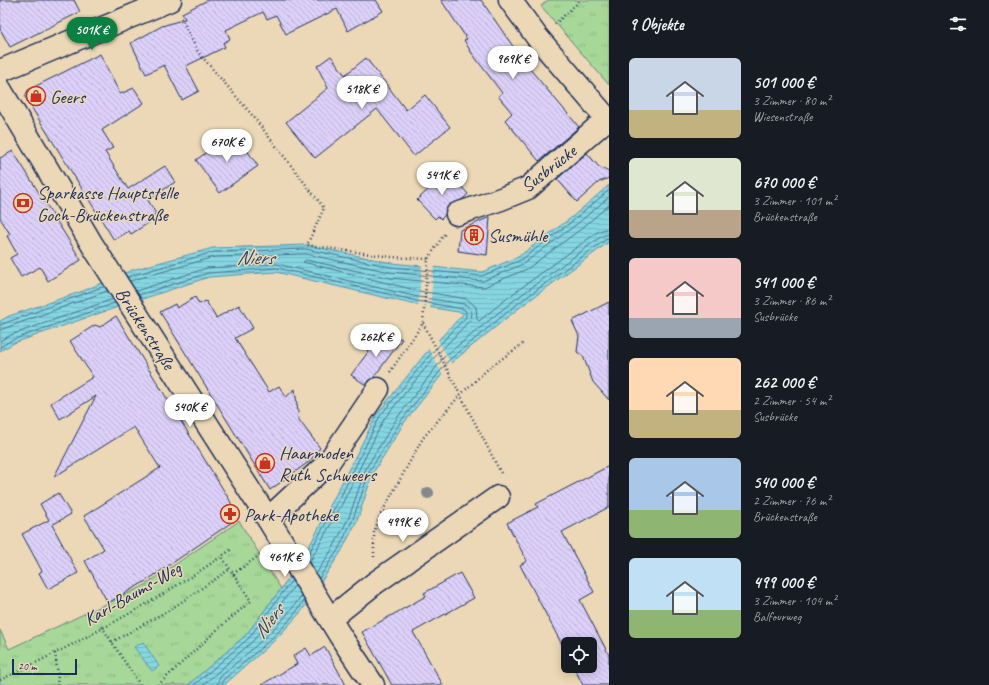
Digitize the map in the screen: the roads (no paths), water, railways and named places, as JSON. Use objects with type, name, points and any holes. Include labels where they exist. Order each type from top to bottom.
[{"type":"street","points":[[510,0],[538,37],[608,120]]},
{"type":"street","points":[[0,71],[174,6]]},
{"type":"street","name":"Brückenstraße","points":[[0,89],[93,246],[373,685]]},
{"type":"street","name":"Susbrücke","points":[[457,214],[528,188],[608,120]]},
{"type":"street","points":[[268,519],[328,463],[378,389]]},
{"type":"street","points":[[330,619],[375,584],[498,497]]},
{"type":"water","name":"Niers","points":[[609,185],[609,242],[519,308],[451,363],[404,423],[373,473],[357,521],[341,552],[301,612],[274,641],[224,685],[188,685],[246,635],[281,589],[312,541],[377,414],[425,354],[464,313],[416,305],[276,272],[209,277],[14,343],[0,351],[0,321],[9,316],[83,291],[132,270],[213,248],[307,245],[392,263],[482,272],[518,257],[572,217]]},
{"type":"water","points":[[143,642],[159,666],[152,671],[134,647]]},
{"type":"place","name":"Geers","points":[[36,96]]},
{"type":"place","name":"Sparkasse Hauptstelle Goch-Brückenstraße","points":[[23,203]]},
{"type":"place","name":"Susmühle","points":[[474,235]]},
{"type":"place","name":"Haarmoden Ruth Schweers","points":[[265,463]]},
{"type":"place","name":"Park-Apotheke","points":[[230,514]]}]
